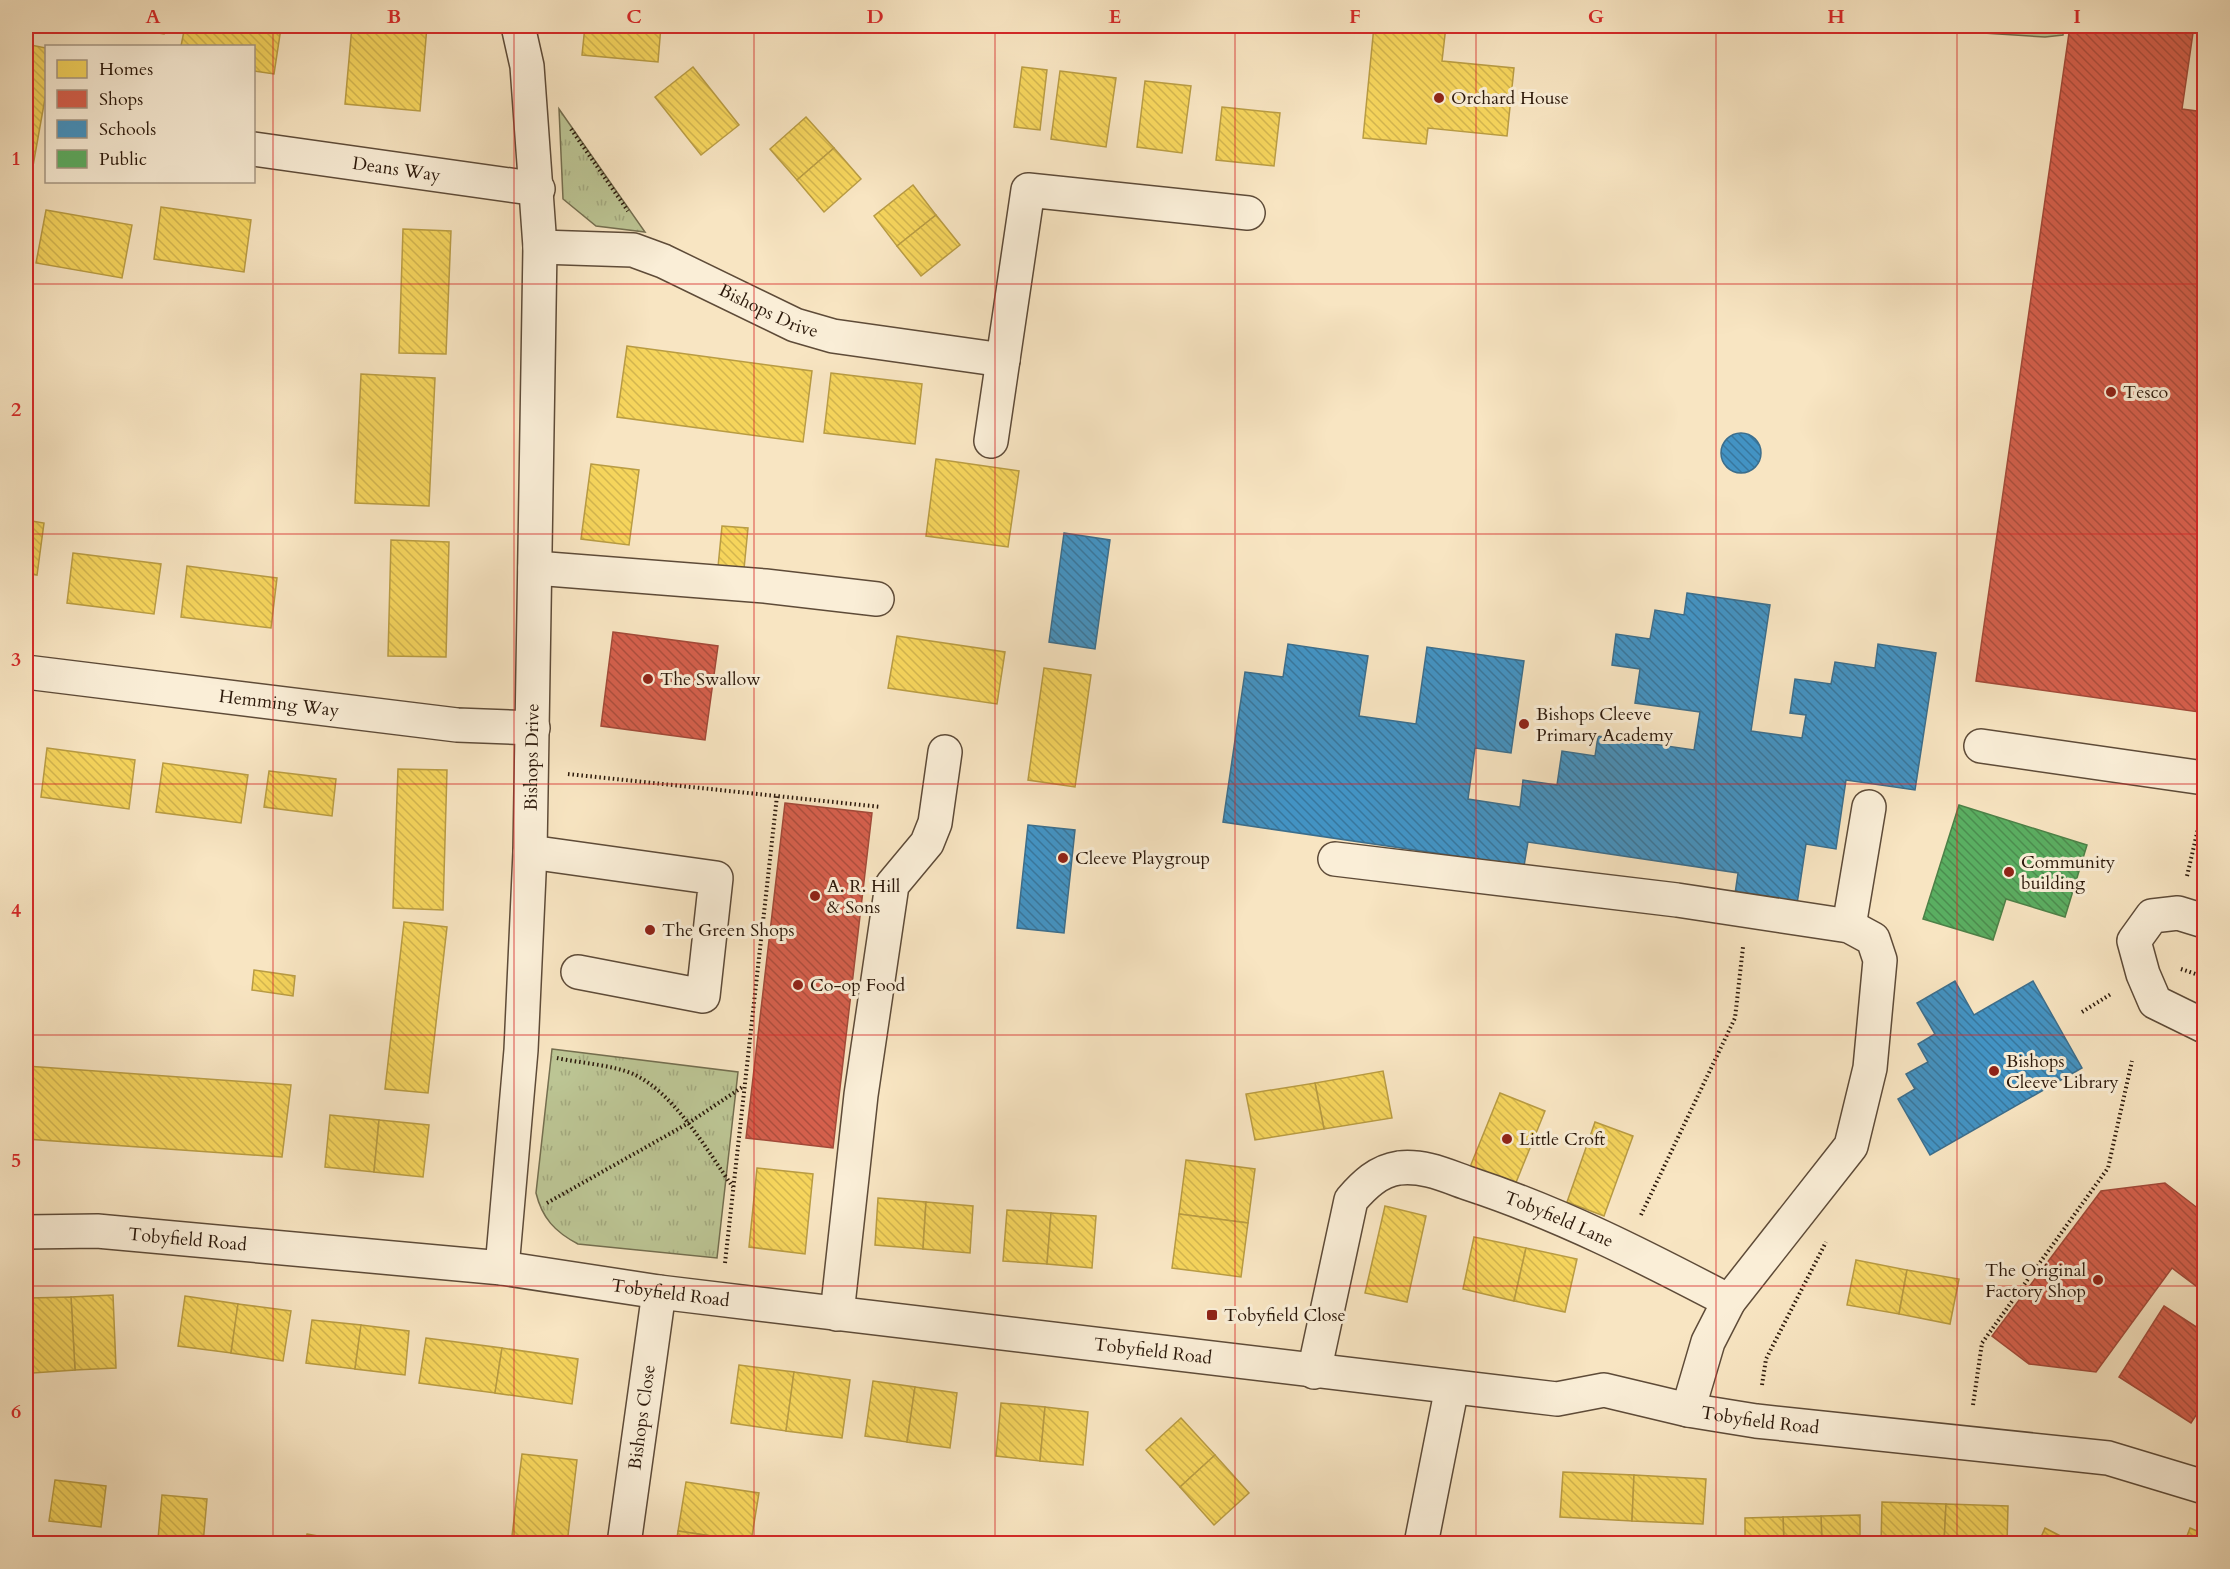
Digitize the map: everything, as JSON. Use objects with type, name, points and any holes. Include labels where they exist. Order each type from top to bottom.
[{"type":"street","name":"Bishops Drive","points":[[502,1268],[522,1050],[530,852],[540,247],[538,189],[528,66],[518,26]]},
{"type":"street","name":"Deans Way","points":[[255,149],[538,189]]},
{"type":"street","points":[[991,441],[1028,190],[1248,213]]},
{"type":"street","name":"Bishops Drive","points":[[540,247],[633,250],[663,261],[795,325],[814,331],[872,343],[1003,360]]},
{"type":"street","points":[[535,568],[765,586],[877,599]]},
{"type":"street","name":"Hemming Way","points":[[26,672],[457,725],[532,728]]},
{"type":"street","points":[[1981,746],[2205,778]]},
{"type":"street","points":[[837,1314],[861,1095],[892,885],[927,843],[935,823],[945,752]]},
{"type":"street","points":[[1849,926],[1869,807]]},
{"type":"street","points":[[530,852],[716,878],[703,996],[578,972]]},
{"type":"street","points":[[1335,859],[1849,926],[1873,939],[1880,960],[1870,1068],[1851,1146],[1729,1301],[1708,1342],[1688,1410]]},
{"type":"street","points":[[2205,921],[2178,913],[2152,916],[2134,941],[2143,974],[2155,1002],[2205,1026]]},
{"type":"street","name":"Tobyfield Lane","points":[[1314,1372],[1351,1200],[1365,1184],[1378,1175],[1398,1168],[1424,1168],[1509,1197],[1625,1247],[1729,1301]]},
{"type":"street","name":"Tobyfield Road","points":[[26,1232],[97,1231],[502,1268],[659,1292],[1314,1372],[1557,1399],[1604,1390],[1688,1410],[1966,1444],[2108,1458],[2205,1487]]},
{"type":"street","name":"Bishops Close","points":[[624,1544],[659,1292]]},
{"type":"street","points":[[1422,1544],[1452,1387]]},
{"type":"path","points":[[568,125],[629,212]]},
{"type":"path","points":[[531,770],[881,807]]},
{"type":"path","points":[[721,1299],[777,796]]},
{"type":"path","points":[[1625,1247],[1736,1018],[1746,911]]},
{"type":"path","points":[[522,1050],[633,1074],[659,1091],[687,1124],[733,1187]]},
{"type":"path","points":[[1966,1444],[1982,1343],[2108,1168],[2132,1060]]},
{"type":"path","points":[[505,1227],[687,1124],[745,1086]]},
{"type":"green space","points":[[1873,26],[2064,26],[2063,35],[2045,37]]},
{"type":"green space","points":[[559,109],[645,232],[596,226],[563,199]]},
{"type":"green space","points":[[552,1049],[738,1072],[717,1258],[578,1244],[556,1229],[546,1217],[536,1193]]},
{"type":"building: Homes","points":[[115,26],[165,26],[164,34]]},
{"type":"building: Homes","points":[[185,26],[281,28],[274,74],[255,71],[255,45],[181,45]]},
{"type":"building: Homes","points":[[352,26],[427,26],[420,111],[345,104]]},
{"type":"building: Homes","points":[[585,26],[661,26],[658,62],[582,55]]},
{"type":"building: Homes","name":"Orchard House","points":[[1374,26],[1446,26],[1442,61],[1514,68],[1507,136],[1428,128],[1426,144],[1363,138]]},
{"type":"building: Homes","points":[[26,44],[45,48],[45,99],[33,166],[26,165]]},
{"type":"building: Homes","points":[[693,67],[739,125],[701,155],[655,97]]},
{"type":"building: Homes","points":[[1022,67],[1047,70],[1040,130],[1014,127]]},
{"type":"building: Homes","points":[[1060,71],[1116,78],[1106,147],[1051,139]]},
{"type":"building: Homes","points":[[1145,81],[1191,86],[1182,153],[1137,147]]},
{"type":"building: Homes","points":[[1222,107],[1280,113],[1274,166],[1216,160]]},
{"type":"building: Homes","points":[[806,117],[834,148],[797,180],[770,149]]},
{"type":"building: Homes","points":[[834,148],[861,179],[824,212],[797,180]]},
{"type":"building: Homes","points":[[913,185],[936,215],[897,246],[874,216]]},
{"type":"building: Homes","points":[[161,207],[251,220],[244,272],[154,259]]},
{"type":"building: Homes","points":[[46,210],[132,225],[122,278],[36,263]]},
{"type":"building: Homes","points":[[936,215],[960,245],[921,276],[897,246]]},
{"type":"building: Homes","points":[[403,229],[451,231],[446,354],[399,353]]},
{"type":"building: Homes","points":[[627,346],[812,371],[803,442],[617,417]]},
{"type":"building: Homes","points":[[831,373],[922,384],[915,444],[824,433]]},
{"type":"building: Homes","points":[[361,374],[435,378],[429,506],[355,503]]},
{"type":"building: Homes","points":[[936,459],[1019,471],[1008,547],[926,536]]},
{"type":"building: Homes","points":[[591,464],[639,470],[629,545],[581,539]]},
{"type":"building: Homes","points":[[26,520],[44,523],[37,575],[26,573]]},
{"type":"building: Homes","points":[[722,526],[748,528],[744,569],[718,567]]},
{"type":"building: Homes","points":[[391,540],[449,542],[446,657],[388,656]]},
{"type":"building: Homes","points":[[73,553],[161,564],[154,614],[67,603]]},
{"type":"building: Homes","points":[[187,566],[277,578],[271,628],[181,617]]},
{"type":"building: Homes","points":[[897,636],[1005,652],[997,704],[888,688]]},
{"type":"building: Homes","points":[[1044,668],[1091,675],[1075,787],[1028,780]]},
{"type":"building: Homes","points":[[47,748],[135,760],[129,809],[41,797]]},
{"type":"building: Homes","points":[[163,763],[248,775],[241,823],[156,812]]},
{"type":"building: Homes","points":[[398,769],[447,770],[443,910],[393,908]]},
{"type":"building: Homes","points":[[269,771],[336,779],[332,816],[264,807]]},
{"type":"building: Homes","points":[[404,922],[447,927],[428,1093],[385,1089]]},
{"type":"building: Homes","points":[[254,970],[295,976],[293,996],[252,990]]},
{"type":"building: Homes","points":[[26,1066],[291,1085],[282,1157],[26,1139]]},
{"type":"building: Homes","points":[[1383,1071],[1392,1118],[1324,1129],[1315,1083]]},
{"type":"building: Homes","points":[[1315,1083],[1324,1129],[1255,1140],[1246,1094]]},
{"type":"building: Homes","name":"Little Croft","points":[[1500,1093],[1545,1111],[1515,1185],[1470,1167]]},
{"type":"building: Homes","points":[[330,1115],[379,1120],[374,1172],[325,1167]]},
{"type":"building: Homes","points":[[379,1120],[429,1125],[423,1177],[374,1172]]},
{"type":"building: Homes","points":[[1595,1122],[1633,1136],[1604,1216],[1567,1202]]},
{"type":"building: Homes","points":[[1186,1160],[1255,1169],[1248,1223],[1179,1214]]},
{"type":"building: Homes","points":[[757,1168],[813,1174],[805,1254],[749,1247]]},
{"type":"building: Homes","points":[[878,1198],[926,1202],[923,1249],[875,1245]]},
{"type":"building: Homes","points":[[926,1202],[973,1206],[970,1253],[923,1249]]},
{"type":"building: Homes","points":[[1385,1206],[1426,1216],[1407,1302],[1365,1293]]},
{"type":"building: Homes","points":[[1007,1210],[1051,1213],[1047,1264],[1003,1261]]},
{"type":"building: Homes","points":[[1051,1213],[1096,1216],[1092,1268],[1047,1264]]},
{"type":"building: Homes","points":[[1179,1214],[1248,1223],[1241,1277],[1172,1268]]},
{"type":"building: Homes","points":[[1474,1237],[1526,1248],[1514,1301],[1463,1289]]},
{"type":"building: Homes","points":[[1526,1248],[1577,1259],[1565,1312],[1514,1301]]},
{"type":"building: Homes","points":[[1856,1260],[1907,1270],[1899,1314],[1847,1305]]},
{"type":"building: Homes","points":[[1907,1270],[1959,1279],[1950,1324],[1899,1314]]},
{"type":"building: Homes","points":[[113,1295],[116,1368],[75,1370],[71,1297]]},
{"type":"building: Homes","points":[[185,1296],[238,1304],[231,1353],[178,1346]]},
{"type":"building: Homes","points":[[71,1297],[75,1370],[33,1373],[29,1298]]},
{"type":"building: Homes","points":[[29,1298],[33,1373],[26,1373],[26,1299]]},
{"type":"building: Homes","points":[[238,1304],[291,1311],[283,1361],[231,1353]]},
{"type":"building: Homes","points":[[312,1320],[361,1325],[355,1369],[306,1363]]},
{"type":"building: Homes","points":[[361,1325],[409,1331],[405,1375],[355,1369]]},
{"type":"building: Homes","points":[[426,1338],[502,1348],[495,1393],[419,1383]]},
{"type":"building: Homes","points":[[502,1348],[578,1359],[572,1404],[495,1393]]},
{"type":"building: Homes","points":[[739,1365],[794,1372],[786,1431],[731,1423]]},
{"type":"building: Homes","points":[[794,1372],[850,1380],[842,1438],[786,1431]]},
{"type":"building: Homes","points":[[873,1381],[915,1387],[907,1442],[865,1436]]},
{"type":"building: Homes","points":[[915,1387],[957,1393],[950,1448],[907,1442]]},
{"type":"building: Homes","points":[[1001,1403],[1045,1407],[1040,1461],[996,1456]]},
{"type":"building: Homes","points":[[1045,1407],[1088,1412],[1083,1465],[1040,1461]]},
{"type":"building: Homes","points":[[1181,1418],[1215,1455],[1180,1487],[1146,1450]]},
{"type":"building: Homes","points":[[522,1454],[577,1460],[567,1544],[511,1544]]},
{"type":"building: Homes","points":[[1215,1455],[1249,1493],[1214,1525],[1180,1487]]},
{"type":"building: Homes","points":[[1563,1472],[1634,1475],[1632,1521],[1560,1517]]},
{"type":"building: Homes","points":[[1634,1475],[1706,1479],[1703,1524],[1632,1521]]},
{"type":"building: Homes","points":[[55,1480],[106,1486],[101,1527],[49,1521]]},
{"type":"building: Homes","points":[[686,1482],[759,1493],[751,1542],[678,1531]]},
{"type":"building: Homes","points":[[162,1495],[207,1499],[203,1544],[158,1539]]},
{"type":"building: Homes","points":[[1882,1502],[1946,1504],[1944,1544],[1881,1544]]},
{"type":"building: Homes","points":[[1946,1504],[2008,1506],[2007,1544],[1944,1544]]},
{"type":"building: Homes","points":[[1860,1515],[1860,1544],[1822,1544],[1821,1516]]},
{"type":"building: Homes","points":[[1821,1516],[1822,1544],[1784,1544],[1783,1517]]},
{"type":"building: Homes","points":[[1783,1517],[1784,1544],[1745,1544],[1745,1518]]},
{"type":"building: Homes","points":[[2045,1528],[2076,1544],[2038,1544]]},
{"type":"building: Homes","points":[[2190,1528],[2204,1534],[2204,1544],[2184,1544]]},
{"type":"building: Homes","points":[[678,1531],[751,1542],[751,1544],[676,1544]]},
{"type":"building: Homes","points":[[307,1534],[362,1544],[305,1544]]},
{"type":"building: Homes","points":[[1495,1537],[1521,1544],[1494,1544]]},
{"type":"building: Shops","name":"Tesco","points":[[2070,26],[2194,26],[2182,109],[2204,112],[2204,671],[2199,712],[1976,681]]},
{"type":"building: Shops","points":[[613,632],[718,646],[705,740],[601,726]]},
{"type":"building: Shops","points":[[785,803],[872,813],[833,1148],[746,1138]]},
{"type":"building: Shops","name":"The Original Factory Shop","points":[[2165,1183],[2204,1213],[2204,1292],[2172,1268],[2096,1372],[2029,1364],[1992,1336],[2101,1191]]},
{"type":"building: Shops","points":[[2164,1306],[2204,1332],[2204,1403],[2191,1423],[2119,1377]]},
{"type":"building: Schools","points":[[1741,433],[1755,439],[1761,453],[1755,467],[1741,473],[1727,467],[1721,453],[1727,439]]},
{"type":"building: Schools","points":[[1064,533],[1110,540],[1095,649],[1049,642]]},
{"type":"building: Schools","points":[[1687,593],[1770,605],[1751,731],[1802,738],[1806,715],[1790,713],[1795,679],[1831,684],[1835,662],[1875,668],[1878,644],[1936,653],[1915,790],[1846,780],[1836,849],[1806,844],[1797,904],[1735,894],[1738,873],[1528,842],[1524,866],[1223,822],[1245,672],[1283,677],[1288,644],[1368,656],[1359,716],[1416,724],[1427,647],[1524,661],[1511,753],[1475,748],[1468,799],[1520,807],[1523,780],[1557,785],[1562,751],[1595,756],[1598,736],[1694,750],[1700,712],[1635,703],[1640,669],[1612,665],[1616,634],[1650,639],[1655,610],[1684,615]]},
{"type":"building: Schools","points":[[1028,825],[1075,830],[1064,933],[1017,928]]},
{"type":"building: Schools","name":"Bishops Cleeve Library","points":[[1955,981],[1974,1015],[2033,981],[2082,1068],[1930,1155],[1898,1099],[1915,1089],[1906,1074],[1928,1062],[1918,1044],[1935,1034],[1917,1003]]},
{"type":"building: Public","points":[[1959,805],[2087,845],[2065,917],[2006,899],[1993,940],[1923,919]]},
{"type":"place","name":"Orchard House","points":[[1439,98]]},
{"type":"place","name":"Tesco","points":[[2111,392]]},
{"type":"place","name":"The Swallow","points":[[648,679]]},
{"type":"place","name":"Bishops Cleeve Primary Academy","points":[[1524,724]]},
{"type":"place","name":"Cleeve Playgroup","points":[[1063,858]]},
{"type":"place","name":"Community building","points":[[2009,872]]},
{"type":"place","name":"A. R. Hill & Sons","points":[[815,896]]},
{"type":"place","name":"The Green Shops","points":[[650,930]]},
{"type":"place","name":"Co-op Food","points":[[798,985]]},
{"type":"place","name":"Bishops Cleeve Library","points":[[1994,1071]]},
{"type":"place","name":"Little Croft","points":[[1507,1139]]},
{"type":"place","name":"The Original Factory Shop","points":[[2098,1280]]},
{"type":"place","name":"Tobyfield Close","points":[[1212,1315]]}]
